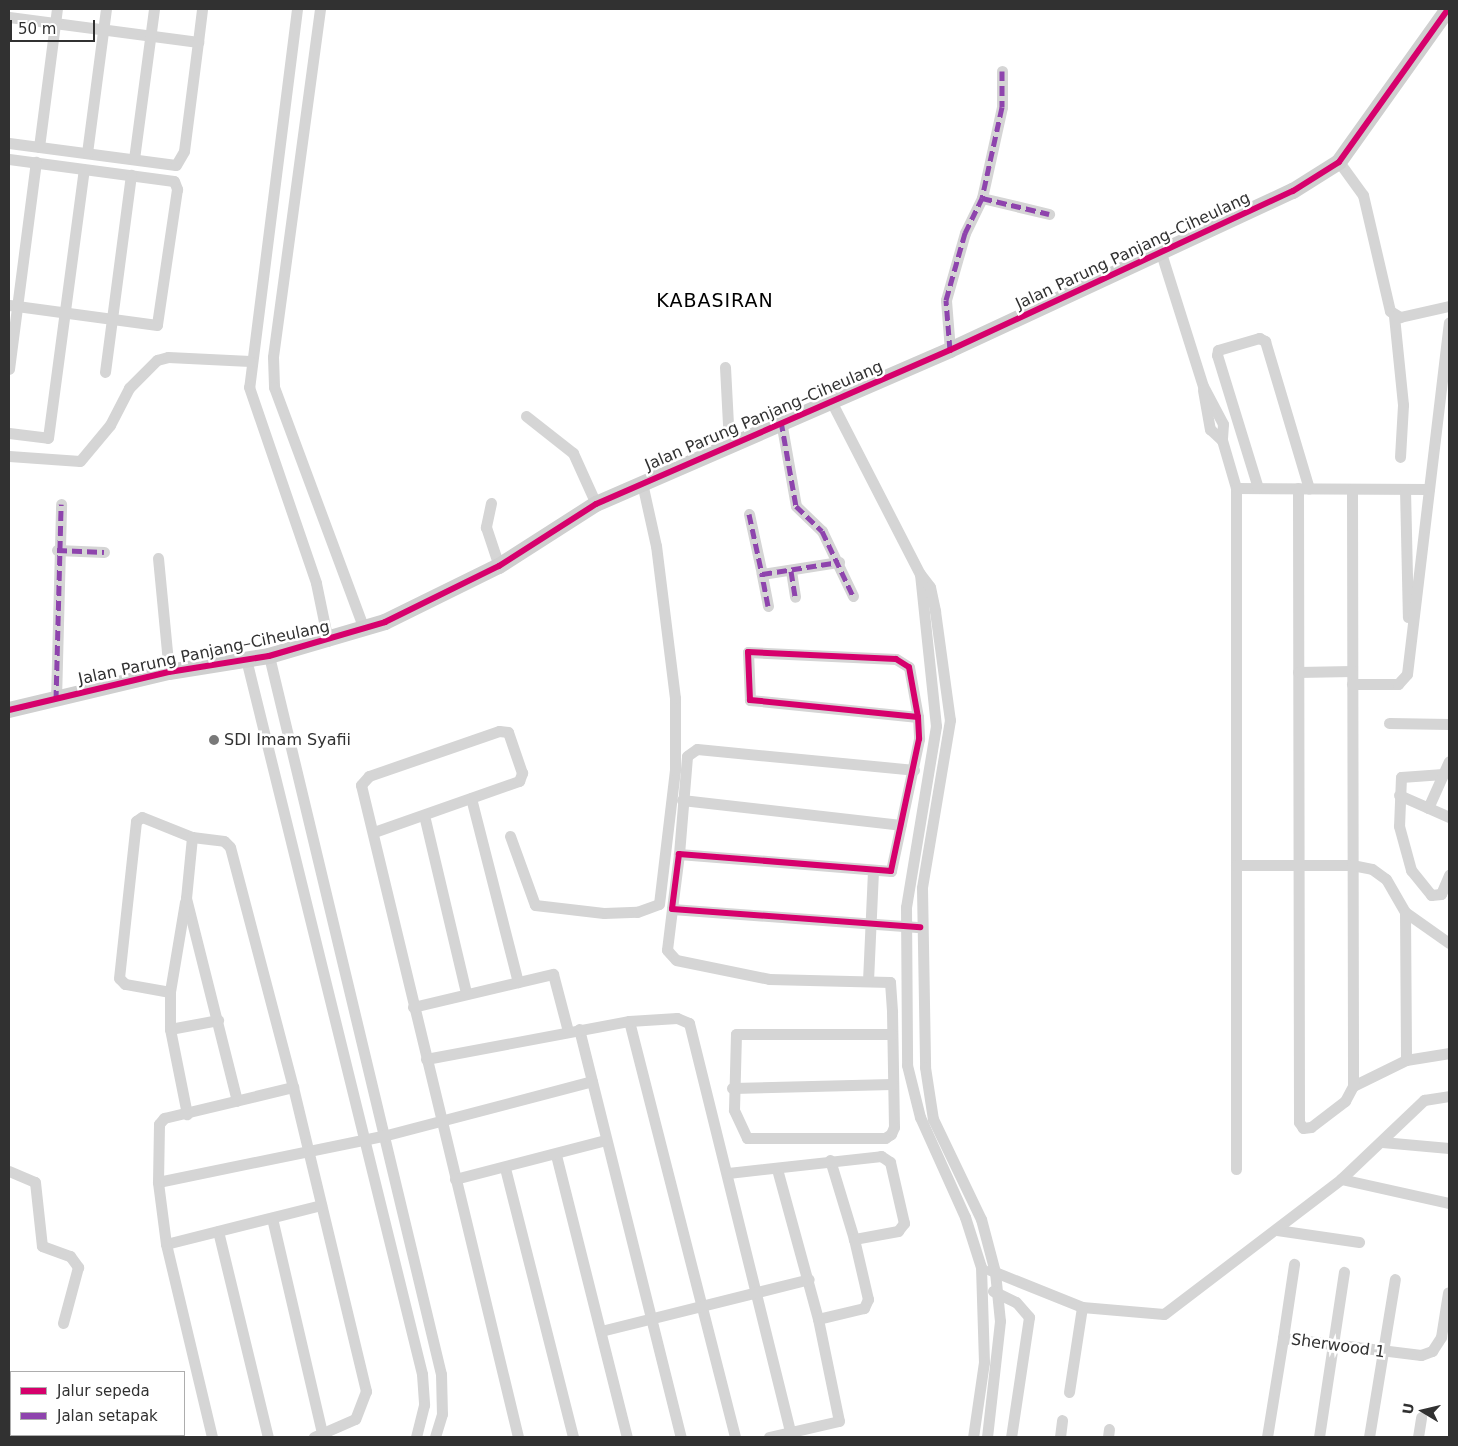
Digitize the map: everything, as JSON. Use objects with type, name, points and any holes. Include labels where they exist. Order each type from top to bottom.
[{"type":"street","points":[[39,147],[57,9]]},
{"type":"street","points":[[87,153],[106,9]]},
{"type":"street","points":[[134,159],[154,9]]},
{"type":"street","points":[[9,143],[176,165],[181,160],[202,9]]},
{"type":"street","points":[[297,9],[250,362],[249,387],[316,583],[328,641]]},
{"type":"street","points":[[320,9],[274,357],[274,387],[364,629]]},
{"type":"street","name":"Jalan Parung Panjang–Ciheulang","points":[[9,710],[169,672],[269,656],[328,641],[364,629],[499,566],[596,504],[780,421],[832,403],[1293,191],[1339,162],[1448,9]]},
{"type":"street","points":[[9,17],[198,42]]},
{"type":"street","points":[[950,350],[946,300],[965,233],[982,198],[1002,107],[1002,71]]},
{"type":"street","points":[[9,159],[174,181],[177,189],[160,320],[157,325],[13,306]]},
{"type":"street","points":[[9,369],[13,306],[36,162]]},
{"type":"street","points":[[1339,162],[1363,195],[1394,316],[1403,405],[1400,457]]},
{"type":"street","points":[[9,433],[48,438],[84,169]]},
{"type":"street","points":[[105,372],[131,175]]},
{"type":"street","points":[[982,198],[1048,214]]},
{"type":"street","points":[[1161,253],[1203,386],[1220,414],[1222,440],[1236,488],[1236,1169]]},
{"type":"street","points":[[1394,316],[1449,306]]},
{"type":"street","points":[[1352,684],[1404,681],[1409,657],[1449,323]]},
{"type":"street","points":[[1258,488],[1217,355],[1218,350],[1259,338],[1265,340],[1304,489],[1298,672],[1299,1122],[1303,1128],[1345,1101],[1353,1086],[1352,489]]},
{"type":"street","points":[[9,456],[80,461],[110,425],[130,388],[157,360],[168,357],[250,362]]},
{"type":"street","points":[[725,367],[729,444]]},
{"type":"street","points":[[832,403],[920,574],[930,587],[935,611],[950,720],[924,864],[920,927],[929,1100],[939,1135],[981,1219],[995,1272],[1000,1321],[987,1437]]},
{"type":"street","points":[[526,416],[573,453],[596,504]]},
{"type":"street","points":[[780,421],[796,506],[822,530],[854,596]]},
{"type":"street","points":[[510,836],[535,906],[604,914],[638,912],[659,904],[675,770],[675,698],[656,546],[642,483]]},
{"type":"street","points":[[1236,488],[1429,489]]},
{"type":"street","points":[[1405,489],[1409,657]]},
{"type":"street","points":[[490,503],[486,527],[499,566]]},
{"type":"street","points":[[56,700],[58,550],[61,504]]},
{"type":"street","points":[[749,514],[768,606]]},
{"type":"street","points":[[58,550],[104,552]]},
{"type":"street","points":[[158,558],[169,672]]},
{"type":"street","points":[[762,574],[791,571],[839,562]]},
{"type":"street","points":[[791,571],[795,597]]},
{"type":"street","points":[[920,574],[936,726],[905,926],[911,1094],[965,1217],[981,1267],[984,1362],[972,1437]]},
{"type":"street","points":[[679,854],[874,872],[890,871],[914,770],[918,716],[909,667],[896,659],[748,652],[750,700],[918,716]]},
{"type":"street","points":[[269,656],[441,1374],[442,1414],[435,1437]]},
{"type":"street","points":[[246,659],[361,1140],[422,1374],[424,1405],[416,1437]]},
{"type":"street","points":[[1298,672],[1352,671]]},
{"type":"street","points":[[1389,723],[1449,724]]},
{"type":"street","points":[[374,832],[471,798],[522,777],[508,732],[499,731],[362,779],[439,1120],[518,1437]]},
{"type":"street","points":[[892,1034],[736,1034],[732,1088],[737,1125],[747,1138],[885,1138],[894,1127],[892,1084],[892,1034],[890,982],[769,978],[676,960],[668,950],[679,854],[687,756],[697,748],[914,770]]},
{"type":"street","points":[[1428,808],[1449,761]]},
{"type":"street","points":[[1443,774],[1401,777],[1399,795],[1402,849],[1411,870],[1435,897],[1441,894],[1449,875]]},
{"type":"street","points":[[1399,795],[1449,817]]},
{"type":"street","points":[[471,798],[518,982]]},
{"type":"street","points":[[682,800],[901,825]]},
{"type":"street","points":[[424,815],[466,992]]},
{"type":"street","points":[[170,992],[125,984],[119,978],[136,821],[142,817],[192,838],[224,841],[230,847],[293,1087],[305,1152],[321,1205],[366,1392],[355,1419],[318,1435],[272,1218]]},
{"type":"street","points":[[188,1114],[170,1029],[170,992],[186,898],[192,838]]},
{"type":"street","points":[[1236,865],[1352,865],[1372,869],[1386,879],[1405,912],[1449,943]]},
{"type":"street","points":[[868,981],[874,872]]},
{"type":"street","points":[[186,898],[237,1101]]},
{"type":"street","points":[[672,910],[920,927]]},
{"type":"street","points":[[1405,912],[1406,1060]]},
{"type":"street","points":[[413,1007],[466,992],[548,974],[557,978],[592,1081],[681,1437]]},
{"type":"street","points":[[426,1059],[629,1020],[677,1018],[693,1029],[791,1434]]},
{"type":"street","points":[[170,1029],[218,1020]]},
{"type":"street","points":[[629,1020],[735,1437]]},
{"type":"street","points":[[1353,1086],[1406,1060],[1449,1053]]},
{"type":"street","points":[[158,1182],[383,1136],[592,1081]]},
{"type":"street","points":[[732,1088],[892,1084]]},
{"type":"street","points":[[212,1437],[166,1244],[158,1182],[160,1121],[293,1087]]},
{"type":"street","points":[[981,1267],[1082,1308],[1164,1314],[1277,1230],[1341,1179],[1424,1100],[1449,1096]]},
{"type":"street","points":[[454,1179],[556,1155],[606,1140]]},
{"type":"street","points":[[1382,1142],[1449,1148]]},
{"type":"street","points":[[556,1155],[627,1437]]},
{"type":"street","points":[[728,1173],[777,1169],[830,1160],[881,1156],[890,1162],[903,1228],[854,1239]]},
{"type":"street","points":[[818,1319],[868,1304],[854,1239],[830,1160]]},
{"type":"street","points":[[505,1168],[573,1437]]},
{"type":"street","points":[[769,1437],[835,1425],[841,1414],[809,1278],[777,1169]]},
{"type":"street","points":[[9,1171],[35,1182],[42,1246],[70,1256],[78,1267],[63,1322]]},
{"type":"street","points":[[1341,1179],[1449,1203]]},
{"type":"street","points":[[166,1244],[321,1205]]},
{"type":"street","points":[[1277,1230],[1359,1242]]},
{"type":"street","points":[[218,1231],[268,1437]]},
{"type":"street","points":[[1283,1338],[1294,1264]]},
{"type":"street","points":[[1319,1437],[1344,1272]]},
{"type":"street","points":[[601,1332],[703,1307],[756,1290],[809,1278]]},
{"type":"street","points":[[1370,1437],[1395,1279]]},
{"type":"street","points":[[983,1287],[998,1293],[1027,1310],[1029,1317],[1011,1437]]},
{"type":"street","name":"Sherwood 1","points":[[1268,1437],[1283,1338],[1383,1353],[1432,1351],[1441,1337],[1448,1293]]},
{"type":"street","points":[[1069,1392],[1082,1308]]},
{"type":"street","points":[[1418,1437],[1421,1416]]},
{"type":"street","points":[[1060,1437],[1062,1420]]},
{"type":"marked path","points":[[1002,71],[1002,107],[982,198],[1049,214]]},
{"type":"marked path","points":[[950,350],[946,300],[965,233],[982,198]]},
{"type":"marked path","points":[[781,421],[796,506],[822,531],[853,596]]},
{"type":"marked path","points":[[56,700],[61,504]]},
{"type":"marked path","points":[[749,514],[762,574]]},
{"type":"marked path","points":[[57,550],[104,552]]},
{"type":"marked path","points":[[768,606],[762,574],[839,562]]},
{"type":"marked path","points":[[791,571],[795,597]]},
{"type":"cycle path","points":[[9,710],[169,672],[269,656],[385,622],[499,566],[596,504],[950,350],[1293,191],[1339,162],[1448,9]]},
{"type":"cycle path","points":[[918,717],[750,700],[748,652],[896,659],[909,667],[918,717],[919,739],[891,871],[679,854],[672,909],[920,927]]},
{"type":"place","name":"SDI Imam Syafii","points":[[214,740]]},
{"type":"district","name":"KABASIRAN","points":[[715,301]]}]
